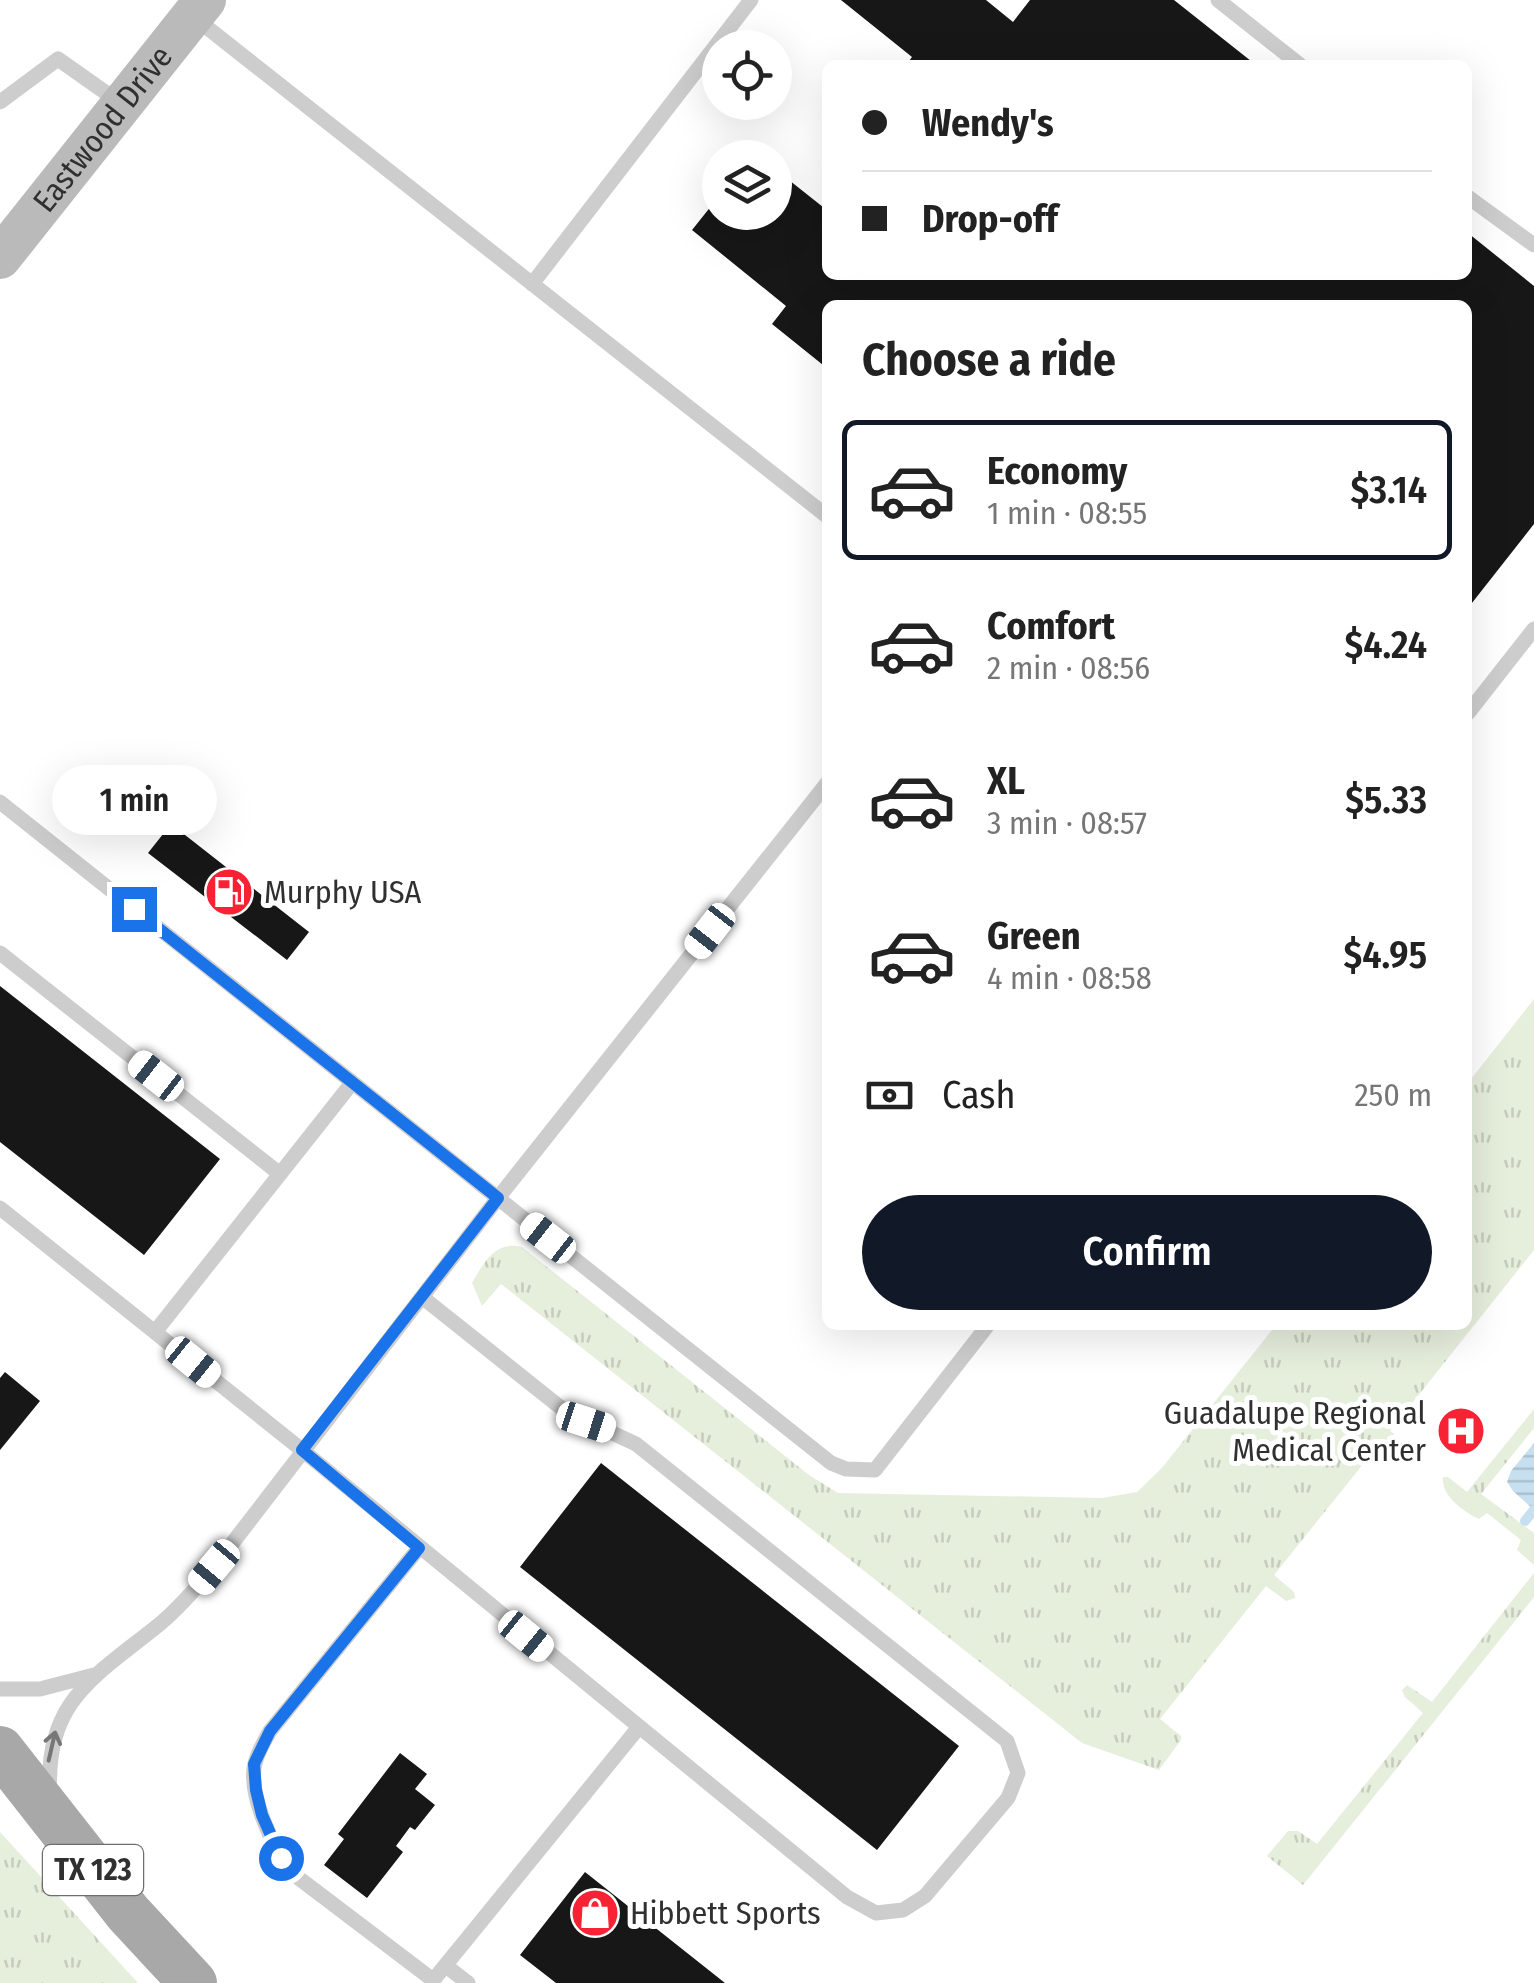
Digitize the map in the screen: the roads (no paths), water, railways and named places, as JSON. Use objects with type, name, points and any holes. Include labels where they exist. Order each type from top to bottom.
[{"type":"main road","name":"Eastwood Drive","points":[[0,258],[198,8]]},
{"type":"main road","name":"TX 123","points":[[0,1750],[59,1829],[192,1983]]},
{"type":"lane","points":[[532,284],[751,0]]},
{"type":"lane","points":[[1218,0],[1294,60]]},
{"type":"lane","points":[[198,8],[532,284],[822,512]]},
{"type":"lane","points":[[0,102],[58,59],[122,104]]},
{"type":"lane","points":[[1472,201],[1534,245]]},
{"type":"lane","points":[[1472,708],[1534,628]]},
{"type":"lane","points":[[59,1829],[50,1798],[48,1765],[64,1710],[94,1675],[186,1600],[822,790]]},
{"type":"lane","points":[[0,802],[808,1445],[846,1470],[875,1470],[984,1330]]},
{"type":"lane","points":[[0,953],[280,1174]]},
{"type":"lane","points":[[155,1332],[352,1083]]},
{"type":"lane","points":[[0,1208],[848,1897],[876,1912],[903,1910],[925,1896],[1008,1798],[1018,1773],[1007,1742],[636,1444],[565,1411],[422,1298]]},
{"type":"lane","points":[[419,1548],[270,1731],[254,1764],[262,1815],[292,1873],[432,1982],[639,1728]]},
{"type":"lane","points":[[0,1689],[40,1689],[94,1675]]},
{"type":"lane","points":[[446,1966],[468,1983]]},
{"type":"water","points":[[1534,1443],[1534,1510],[1507,1482]]},
{"type":"waterway","points":[[1525,1521],[1534,1510]]},
{"type":"place","name":"Murphy USA","points":[[229,892]]},
{"type":"place","name":"Guadalupe Regional Medical Center","points":[[1461,1431]]},
{"type":"place","name":"Hibbett Sports","points":[[595,1913]]}]
